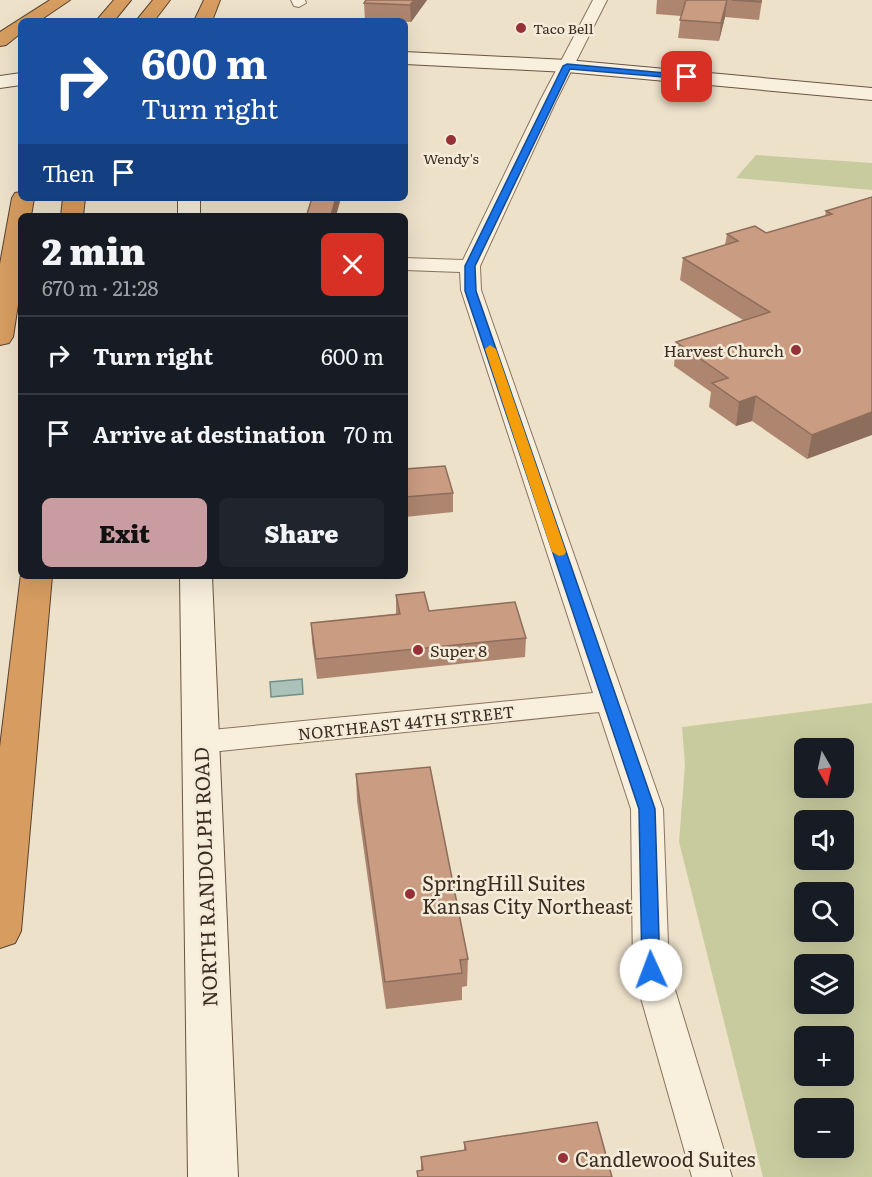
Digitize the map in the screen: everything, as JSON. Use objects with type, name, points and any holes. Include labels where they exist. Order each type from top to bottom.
[{"type":"highway","points":[[32,18],[62,0]]},
{"type":"highway","points":[[108,18],[123,0]]},
{"type":"highway","points":[[147,18],[162,0]]},
{"type":"highway","points":[[204,18],[212,0]]},
{"type":"highway","points":[[0,41],[18,27]]},
{"type":"highway","points":[[0,336],[18,228]]},
{"type":"highway","points":[[0,931],[36,579]]},
{"type":"main road","points":[[408,49],[502,51],[569,62],[872,94]]},
{"type":"main road","points":[[408,58],[569,62],[872,83]]},
{"type":"main road","points":[[0,72],[18,71]]},
{"type":"main road","points":[[0,82],[18,79]]},
{"type":"main road","name":"NORTH RANDOLPH ROAD","points":[[196,579],[213,1177]]},
{"type":"street","points":[[600,0],[470,266],[471,291],[647,809],[651,970],[712,1177]]},
{"type":"street","points":[[408,264],[470,266]]},
{"type":"street","name":"NORTHEAST 44TH STREET","points":[[201,742],[611,701]]},
{"type":"green space","points":[[756,155],[872,163],[872,190],[736,178]]},
{"type":"green space","points":[[872,703],[872,1177],[763,1177],[679,842],[685,765],[682,727]]},
{"type":"water","points":[[302,679],[303,694],[271,697],[270,682]]},
{"type":"building","points":[[366,0],[414,0],[410,5],[364,3]]},
{"type":"building","points":[[686,0],[727,0],[721,23],[680,20]]},
{"type":"building","points":[[732,0],[761,0],[761,2]]},
{"type":"building","name":"Harvest Church","points":[[872,197],[872,412],[812,435],[756,396],[739,402],[712,383],[728,378],[676,342],[770,312],[683,258],[738,241],[727,234],[755,226],[766,233],[832,214],[826,211]]},
{"type":"building","points":[[311,201],[335,201],[332,213],[307,213]]},
{"type":"building","points":[[445,466],[453,493],[408,497],[408,469]]},
{"type":"building","points":[[424,592],[429,611],[515,602],[526,638],[316,659],[311,623],[400,614],[396,595]]},
{"type":"building","name":"SpringHill Suites Kansas City Northeast","points":[[430,767],[468,959],[460,960],[462,973],[385,982],[356,774]]},
{"type":"building","points":[[597,1122],[612,1177],[418,1177],[417,1171],[423,1170],[421,1157],[466,1150],[464,1142]]},
{"type":"slow traffic","points":[[490,349],[559,552]]},
{"type":"place","name":"Taco Bell","points":[[521,28]]},
{"type":"place","name":"Wendy's","points":[[451,140]]},
{"type":"place","name":"Harvest Church","points":[[796,350]]},
{"type":"place","name":"Super 8","points":[[418,650]]},
{"type":"place","name":"SpringHill Suites Kansas City Northeast","points":[[410,894]]},
{"type":"place","name":"Candlewood Suites","points":[[563,1158]]},
{"type":"route","points":[[651,970],[647,809],[471,291],[470,266],[548,101],[567,66],[687,77]]}]
